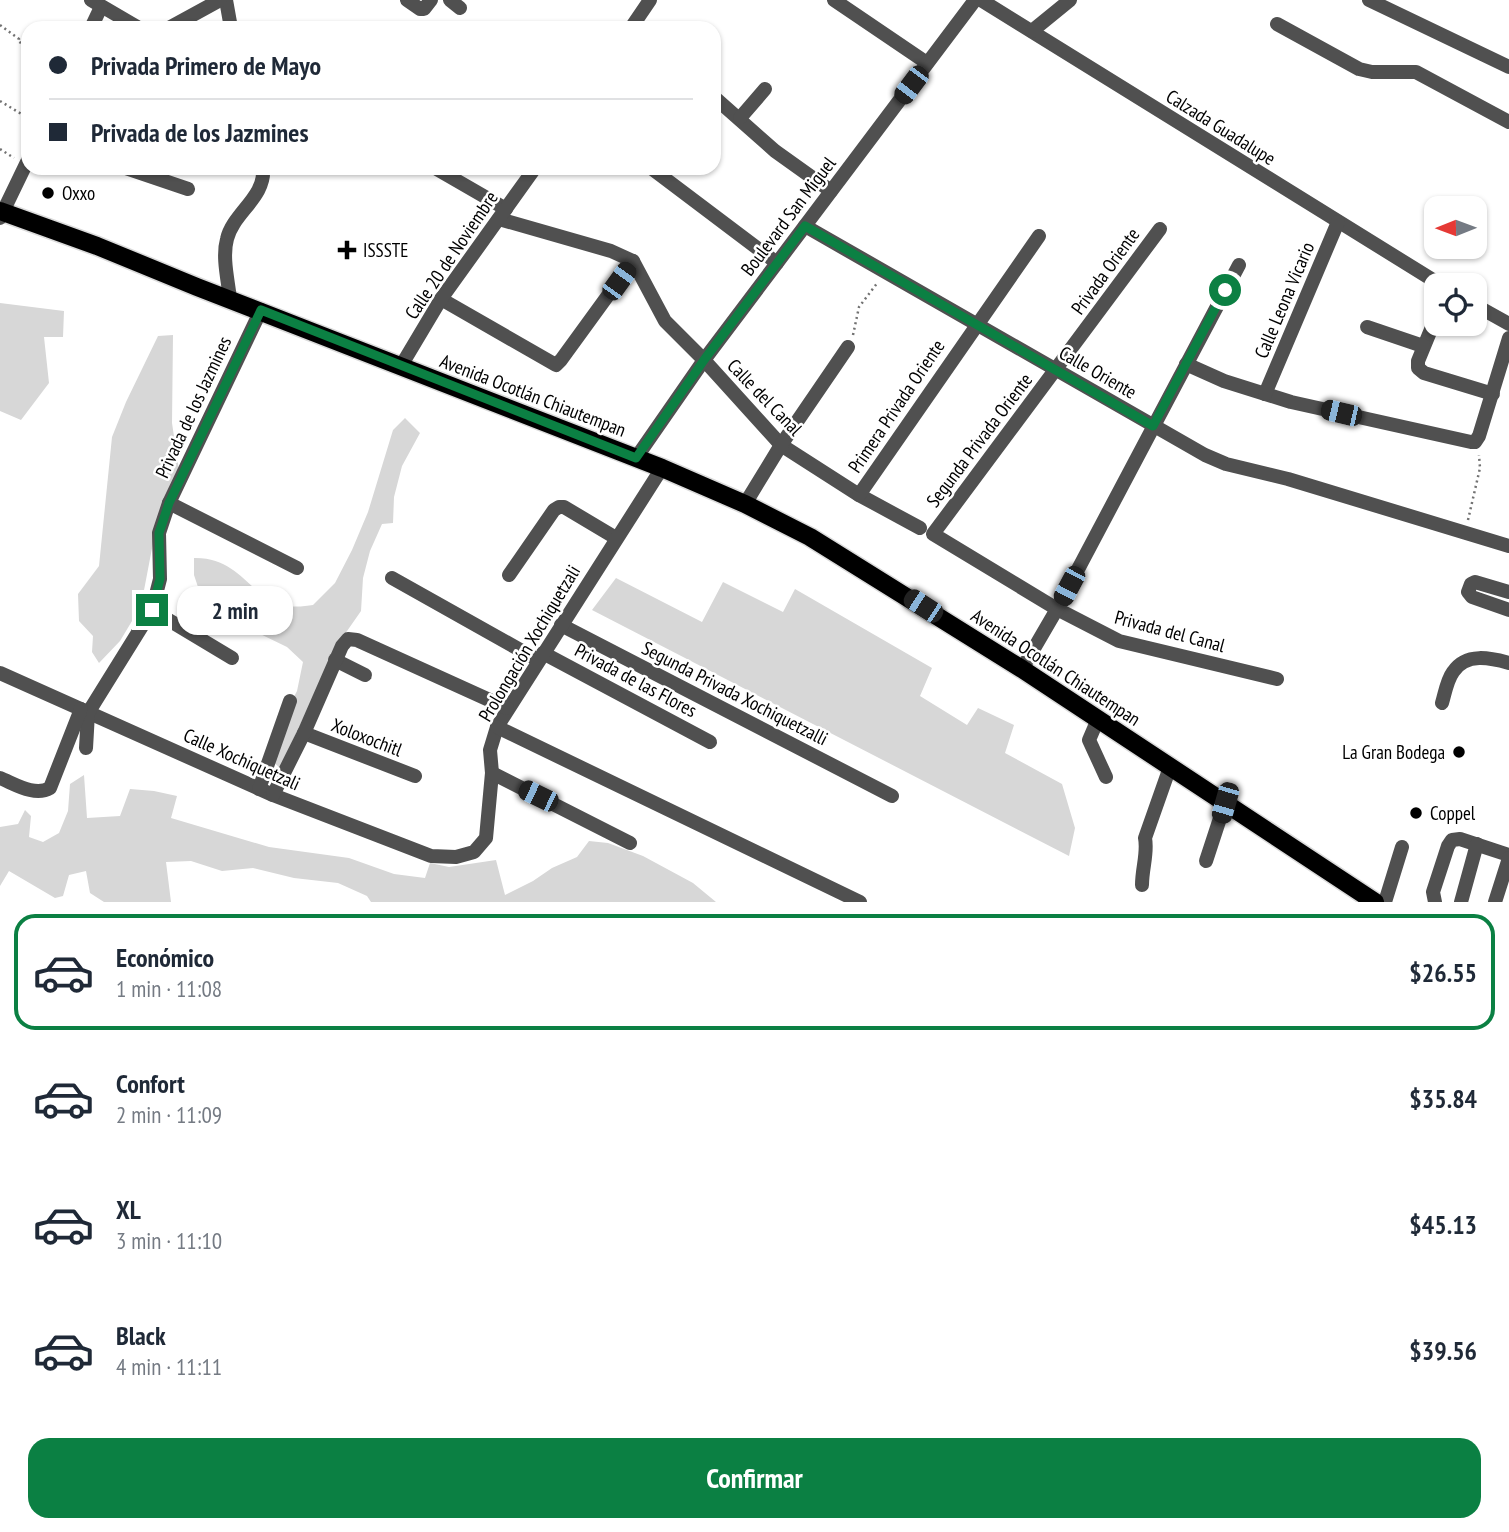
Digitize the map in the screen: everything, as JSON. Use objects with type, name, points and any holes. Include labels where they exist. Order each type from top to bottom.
[{"type":"main road","name":"Avenida Ocotlán Chiautempan","points":[[1,214],[97,246],[662,468],[745,504],[810,537],[1022,669],[1375,902]]},
{"type":"street","points":[[182,21],[220,0]]},
{"type":"street","points":[[226,0],[230,21]]},
{"type":"street","points":[[407,0],[420,9],[424,9],[431,0]]},
{"type":"street","points":[[636,21],[650,0]]},
{"type":"street","points":[[834,0],[927,63]]},
{"type":"street","name":"Boulevard San Miguel","points":[[636,458],[704,360],[975,0]]},
{"type":"street","name":"Calzada Guadalupe","points":[[981,0],[1424,275]]},
{"type":"street","points":[[1032,31],[1070,0]]},
{"type":"street","points":[[1369,0],[1508,65]]},
{"type":"street","points":[[96,4],[126,21]]},
{"type":"street","points":[[1277,24],[1359,69],[1372,72],[1416,72],[1509,122]]},
{"type":"street","points":[[740,118],[765,89]]},
{"type":"street","points":[[721,103],[775,150],[831,191]]},
{"type":"street","points":[[1,214],[21,175]]},
{"type":"street","points":[[147,175],[188,189]]},
{"type":"street","points":[[230,299],[225,249],[227,236],[265,181],[264,175]]},
{"type":"street","points":[[441,299],[556,365],[633,261],[502,214],[447,175]]},
{"type":"street","name":"Calle 20 de Noviembre","points":[[401,366],[441,299],[531,175]]},
{"type":"street","points":[[660,175],[777,263]]},
{"type":"street","name":"Calle Leona Vicario","points":[[1265,394],[1338,222]]},
{"type":"street","name":"Calle Oriente","points":[[805,226],[1182,443],[1226,464],[1509,546]]},
{"type":"street","name":"Privada Oriente","points":[[1056,370],[1160,229]]},
{"type":"street","name":"Primera Privada Oriente","points":[[859,495],[1039,236]]},
{"type":"street","name":"Calle del Canal","points":[[633,261],[665,321],[781,446],[859,495],[927,531],[1057,608]]},
{"type":"street","points":[[1022,669],[1057,608],[1238,265]]},
{"type":"street","name":"Privada de los Jazmines","points":[[0,778],[34,791],[43,792],[50,788],[85,711],[152,610],[160,579],[159,533],[169,503],[261,310]]},
{"type":"street","points":[[1487,312],[1509,324]]},
{"type":"street","points":[[1367,327],[1423,346]]},
{"type":"street","points":[[1428,336],[1418,361],[1418,369],[1493,394]]},
{"type":"street","points":[[1186,364],[1224,381],[1265,394],[1475,442],[1493,394],[1509,338]]},
{"type":"street","points":[[745,504],[848,347]]},
{"type":"street","name":"Segunda Privada Oriente","points":[[927,531],[1056,370]]},
{"type":"street","name":"Prolongación Xochiquetzali","points":[[474,852],[486,838],[492,773],[490,750],[497,727],[662,468]]},
{"type":"street","points":[[169,503],[297,568]]},
{"type":"street","points":[[509,575],[559,507],[564,507],[616,538]]},
{"type":"street","name":"Privada de las Flores","points":[[392,578],[540,657],[710,741]]},
{"type":"street","points":[[1509,592],[1475,582],[1471,584],[1468,592],[1470,596],[1509,610]]},
{"type":"street","name":"Privada del Canal","points":[[1057,608],[1119,641],[1278,679]]},
{"type":"street","points":[[152,610],[232,658]]},
{"type":"street","name":"Segunda Privada Xochiquetzalli","points":[[561,625],[892,796]]},
{"type":"street","points":[[266,792],[304,733],[335,660],[348,639],[357,640],[507,708]]},
{"type":"street","points":[[1442,703],[1453,671],[1458,666],[1480,657],[1509,663]]},
{"type":"street","points":[[335,660],[365,675]]},
{"type":"street","name":"Calle Xochiquetzali","points":[[0,673],[266,792],[431,856],[456,857],[474,852]]},
{"type":"street","points":[[266,792],[290,701]]},
{"type":"street","points":[[85,711],[86,748]]},
{"type":"street","points":[[1098,719],[1089,740],[1106,777]]},
{"type":"street","points":[[497,727],[860,902]]},
{"type":"street","name":"Xoloxochitl","points":[[304,733],[415,776]]},
{"type":"street","points":[[1142,884],[1147,848],[1144,838],[1170,766]]},
{"type":"street","points":[[492,773],[630,843]]},
{"type":"street","points":[[1206,861],[1225,803]]},
{"type":"street","points":[[1435,902],[1433,892],[1450,842],[1456,838],[1509,856],[1495,902]]},
{"type":"street","points":[[1461,902],[1477,844]]},
{"type":"street","points":[[1385,902],[1402,847]]},
{"type":"path","points":[[0,25],[19,38],[21,43]]},
{"type":"path","points":[[0,101],[21,114]]},
{"type":"path","points":[[0,149],[21,160]]},
{"type":"path","points":[[848,347],[859,307],[885,272]]},
{"type":"path","points":[[1465,534],[1480,468],[1475,442]]},
{"type":"shaded area","points":[[0,303],[64,311],[63,337],[44,337],[49,383],[21,420],[0,411]]},
{"type":"shaded area","points":[[173,335],[172,423],[179,470],[157,522],[141,606],[120,641],[99,663],[92,652],[93,636],[79,621],[78,594],[99,566],[112,437],[158,336]]},
{"type":"shaded area","points":[[405,418],[420,433],[402,466],[394,497],[393,523],[382,524],[370,551],[363,578],[361,611],[338,644],[280,768],[271,760],[272,739],[297,691],[303,662],[287,647],[223,616],[201,596],[194,575],[194,558],[210,559],[222,564],[272,600],[299,607],[313,605],[335,583],[352,550],[368,512],[393,430]]},
{"type":"shaded area","points":[[616,578],[702,622],[723,582],[783,612],[795,589],[932,668],[920,696],[967,725],[978,708],[1014,725],[1005,753],[1062,784],[1075,828],[1069,856],[592,610]]},
{"type":"shaded area","points":[[84,775],[87,818],[120,816],[130,789],[154,791],[177,796],[171,818],[269,847],[349,858],[394,874],[425,878],[430,863],[449,867],[496,860],[505,895],[577,857],[589,841],[608,843],[643,856],[693,883],[716,902],[371,902],[367,896],[338,883],[294,878],[253,868],[222,871],[191,861],[166,862],[171,902],[104,902],[90,893],[86,871],[69,875],[63,896],[55,898],[9,871],[0,886],[0,827],[18,824],[25,810],[31,816],[29,837],[43,842],[59,833],[68,811],[70,784]]},
{"type":"place","name":"Oxxo","points":[[48,193]]},
{"type":"place","name":"ISSSTE","points":[[347,250]]},
{"type":"place","name":"La Gran Bodega","points":[[1459,752]]},
{"type":"place","name":"Coppel","points":[[1416,813]]},
{"type":"route","points":[[152,610],[160,579],[159,533],[169,503],[261,310],[636,458],[704,360],[805,226],[1153,426],[1225,290]]}]
